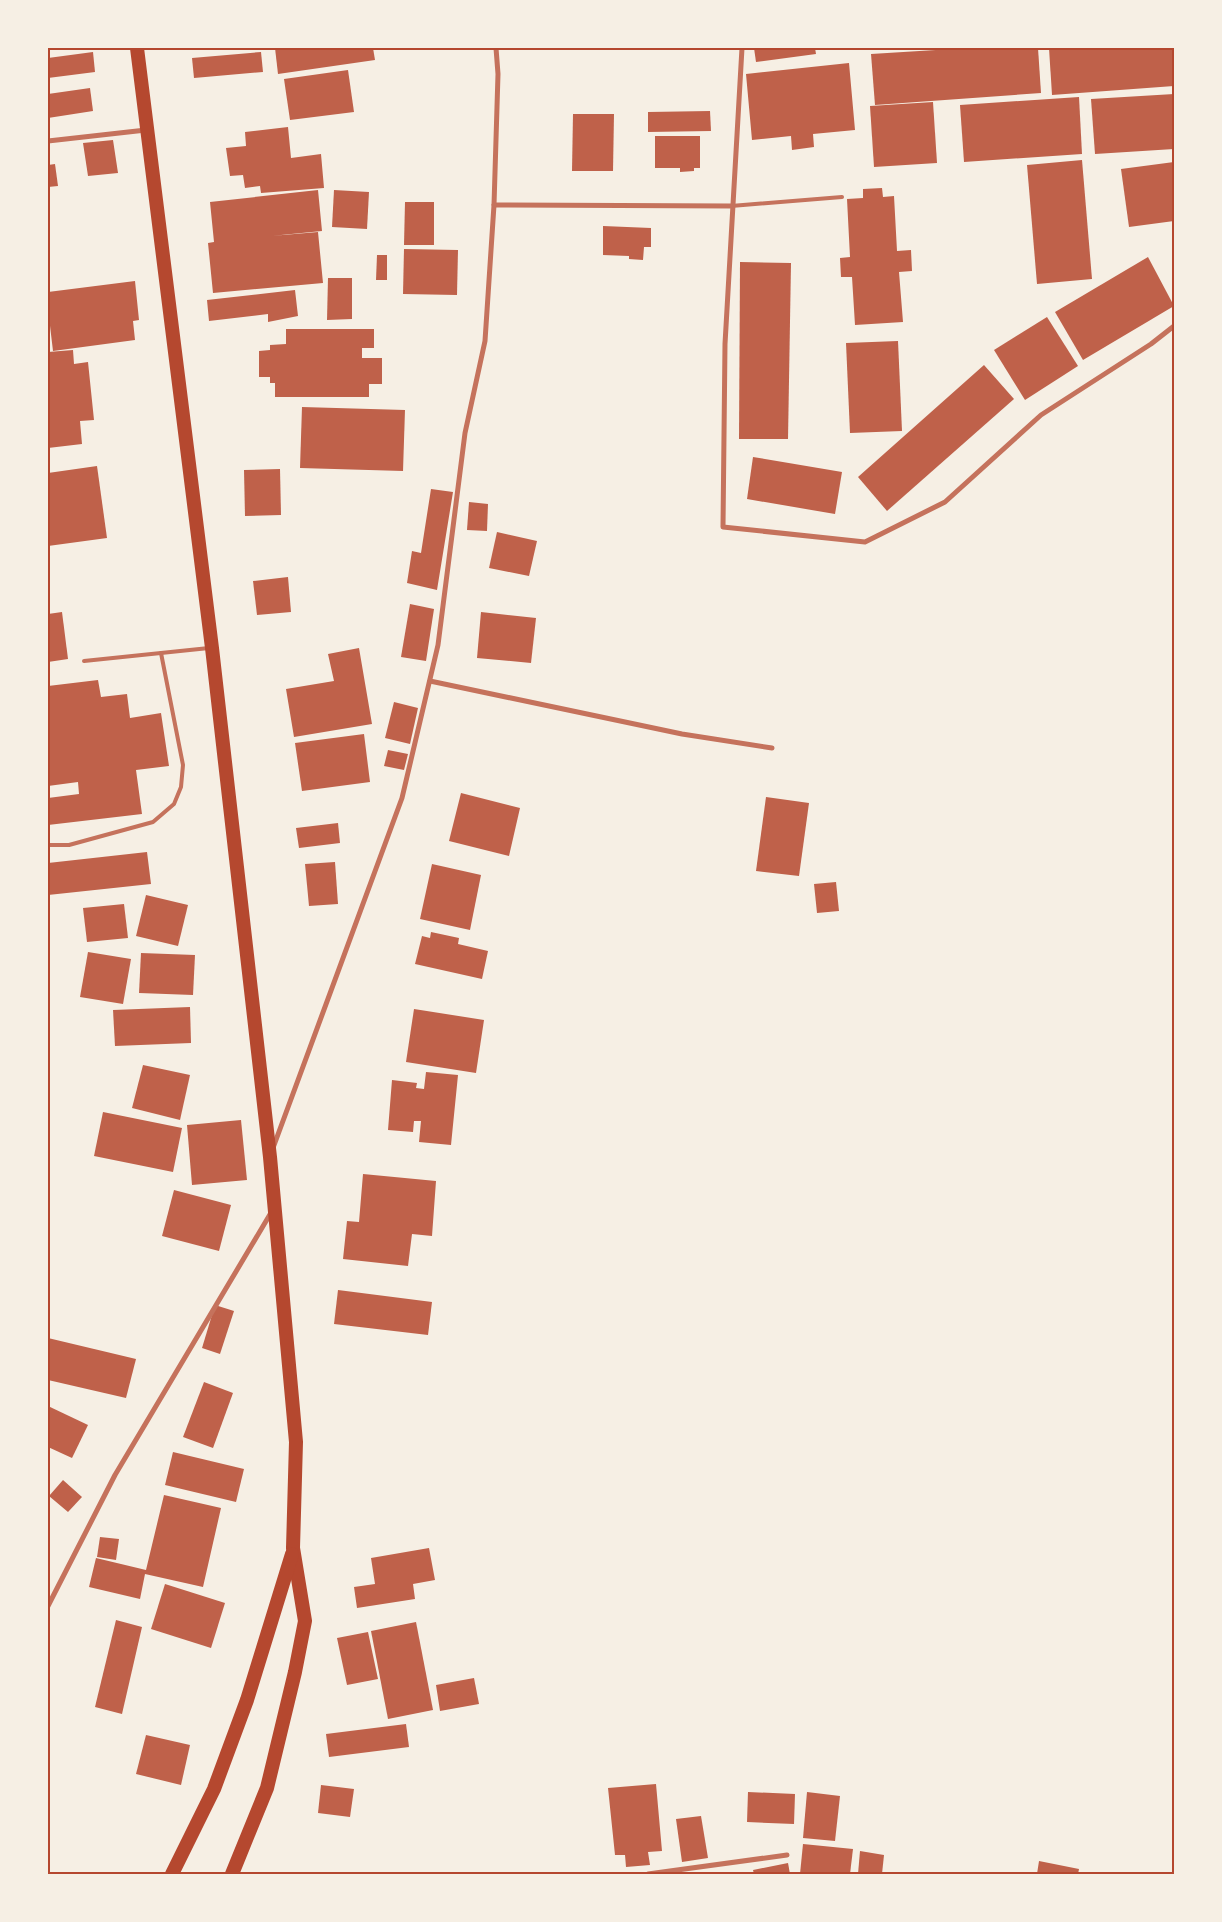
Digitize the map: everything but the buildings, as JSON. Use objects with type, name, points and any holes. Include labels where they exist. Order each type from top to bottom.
[{"type":"highway","points":[[136,48],[212,648],[270,1157],[296,1442],[293,1548],[304,1621],[295,1672],[267,1788],[232,1874]]},
{"type":"highway","points":[[172,1874],[214,1789],[244,1709],[293,1548]]},
{"type":"street","points":[[270,1157],[402,798],[438,644],[465,433],[485,341],[494,205],[498,74],[496,48]]},
{"type":"street","points":[[742,48],[724,344],[723,527],[865,542],[945,502],[1041,415],[1151,344],[1174,326]]},
{"type":"street","points":[[48,140],[147,130]]},
{"type":"street","points":[[494,205],[731,206]]},
{"type":"street","points":[[430,681],[682,734],[772,748]]},
{"type":"street","points":[[48,1606],[115,1475],[274,1206]]},
{"type":"street","points":[[648,1874],[787,1855]]},
{"type":"lane","points":[[731,206],[842,197]]},
{"type":"lane","points":[[84,661],[212,648]]},
{"type":"lane","points":[[48,845],[69,845],[153,822],[174,804],[181,787],[183,765],[161,653]]}]
